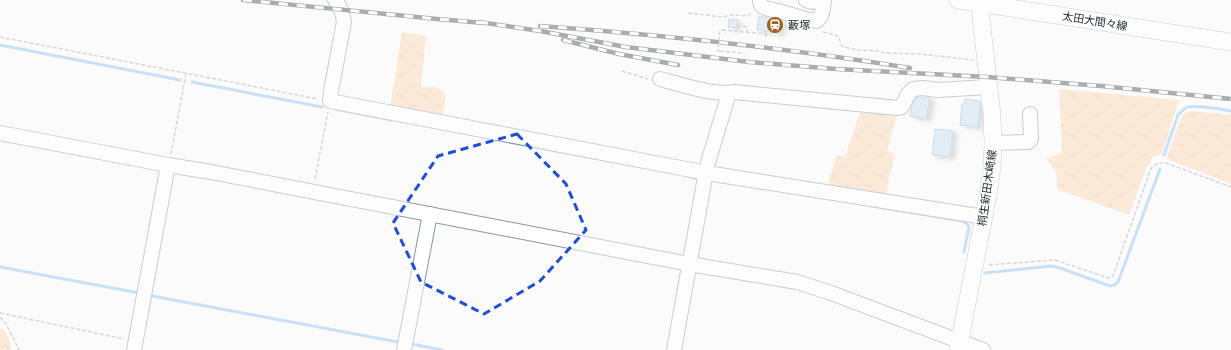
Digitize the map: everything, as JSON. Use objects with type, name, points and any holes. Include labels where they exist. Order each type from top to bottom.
[{"type":"main road","name":"太田大間々線","points":[[958,0],[979,2],[1231,42]]},
{"type":"main road","name":"桐生新田木崎線","points":[[959,346],[991,179],[993,143],[989,87],[979,2]]},
{"type":"street","points":[[335,0],[341,7],[344,15],[344,22],[330,101],[707,173],[984,217]]},
{"type":"street","points":[[760,0],[760,4],[767,8],[788,12],[797,17],[816,21],[822,16],[824,0]]},
{"type":"street","points":[[806,0],[812,2],[818,0]]},
{"type":"street","points":[[660,78],[703,90],[898,108],[902,107],[908,94],[913,89],[923,88],[937,90],[989,87]]},
{"type":"street","points":[[674,350],[707,173],[707,166],[729,93]]},
{"type":"street","points":[[993,143],[1028,142],[1031,139],[1030,114]]},
{"type":"street","points":[[0,133],[689,264],[797,282],[831,293],[959,346],[983,350]]},
{"type":"street","points":[[135,345],[168,165]]},
{"type":"street","points":[[404,350],[430,214]]},
{"type":"path","points":[[688,13],[723,17],[730,15],[748,16],[752,12]]},
{"type":"path","points":[[737,25],[747,27],[746,32]]},
{"type":"path","points":[[741,53],[718,51],[720,30],[766,35],[767,31]]},
{"type":"path","points":[[823,32],[838,36],[844,47],[857,50],[878,51],[885,53],[920,54],[977,61]]},
{"type":"path","points":[[0,37],[330,101],[313,192]]},
{"type":"path","points":[[622,71],[655,80],[660,78]]},
{"type":"path","points":[[168,165],[171,157],[186,74]]},
{"type":"path","points":[[975,264],[985,265],[1055,260],[1109,278],[1112,277],[1116,268],[1154,165],[1166,163],[1231,187]]},
{"type":"path","points":[[0,314],[135,345]]},
{"type":"path","points":[[0,317],[6,324],[19,350]]},
{"type":"highlighted area","points":[[517,134],[566,184],[586,230],[540,281],[484,314],[421,282],[393,223],[438,156]]},
{"type":"green space","points":[[402,32],[426,36],[421,87],[437,87],[446,95],[442,119],[390,108]]},
{"type":"green space","points":[[1059,89],[1179,100],[1162,154],[1152,158],[1149,167],[1147,166],[1129,215],[1057,189],[1057,173],[1046,159],[1062,153]]},
{"type":"green space","points":[[862,107],[898,112],[887,151],[895,154],[885,197],[826,188],[837,155],[845,157]]},
{"type":"green space","points":[[1190,111],[1231,115],[1231,184],[1169,160],[1167,157],[1181,118]]},
{"type":"green space","points":[[0,328],[5,330],[11,350],[0,350]]},
{"type":"building","points":[[759,16],[782,21],[780,33],[757,30]]},
{"type":"building","points":[[729,19],[738,20],[736,28],[728,27]]},
{"type":"building","points":[[917,97],[930,98],[926,119],[910,116],[912,105]]},
{"type":"building","points":[[965,99],[979,101],[980,103],[978,127],[960,125],[962,104],[964,104]]},
{"type":"building","points":[[935,129],[953,131],[950,157],[932,155]]},
{"type":"waterway","points":[[0,45],[180,80]]},
{"type":"waterway","points":[[192,82],[322,107]]},
{"type":"waterway","points":[[1164,155],[1178,115],[1185,108],[1198,106],[1231,111]]},
{"type":"waterway","points":[[335,109],[392,120]]},
{"type":"waterway","points":[[985,273],[1051,266],[1110,286],[1114,285],[1118,282],[1160,169]]},
{"type":"waterway","points":[[688,176],[698,179]]},
{"type":"waterway","points":[[872,206],[963,221],[969,227],[964,252]]},
{"type":"waterway","points":[[0,267],[139,293]]},
{"type":"waterway","points":[[152,296],[398,342]]},
{"type":"waterway","points":[[411,344],[442,350]]},
{"type":"railway","points":[[243,0],[484,23]]},
{"type":"railway","points":[[479,22],[540,31],[626,47],[749,62],[836,69],[987,77],[1101,86],[1231,99]]},
{"type":"railway","points":[[540,26],[725,43],[818,54],[910,68]]},
{"type":"railway","points":[[563,40],[619,54],[678,65]]},
{"type":"place","name":"藪塚","points":[[775,25]]}]
